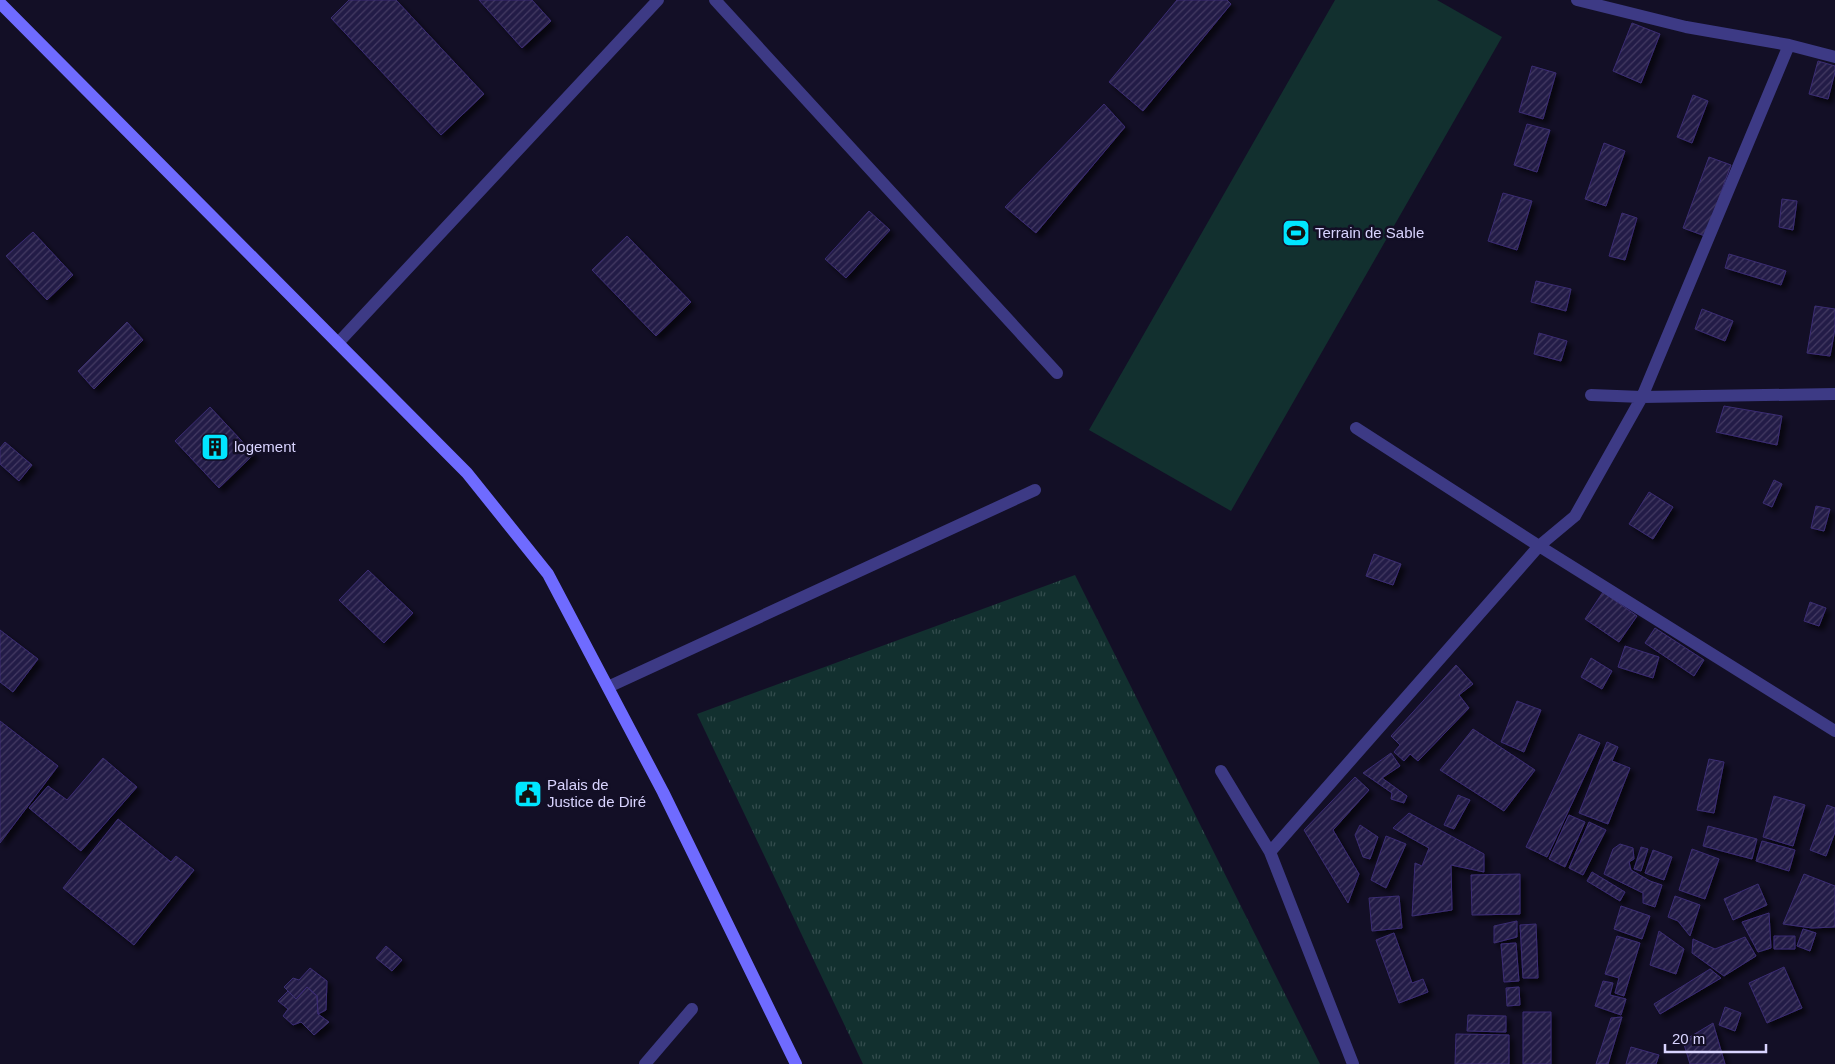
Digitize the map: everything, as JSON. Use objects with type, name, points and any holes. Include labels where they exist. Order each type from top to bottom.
[{"type":"street","points":[[338,343],[658,0]]},
{"type":"street","points":[[716,0],[1057,373]]},
{"type":"street","points":[[1576,0],[1686,27],[1789,45],[1835,57]]},
{"type":"street","points":[[0,3],[467,473],[548,574],[663,792],[796,1064]]},
{"type":"street","points":[[1270,852],[1539,546],[1575,516],[1642,398],[1789,45]]},
{"type":"street","points":[[1591,395],[1642,398],[1835,394]]},
{"type":"street","points":[[1356,428],[1539,546],[1835,731]]},
{"type":"street","points":[[608,687],[1035,490]]},
{"type":"street","points":[[1221,771],[1270,852],[1353,1064]]},
{"type":"street","points":[[645,1064],[692,1009]]},
{"type":"green space","name":"Terrain de Sable","points":[[1335,0],[1437,0],[1502,37],[1231,511],[1089,430]]},
{"type":"green space","points":[[1075,575],[1320,1064],[863,1064],[697,714]]},
{"type":"building","points":[[349,0],[396,0],[484,94],[441,135],[331,18]]},
{"type":"building","points":[[479,0],[532,0],[551,21],[522,48]]},
{"type":"building","points":[[1177,0],[1227,0],[1231,4],[1143,111],[1109,82]]},
{"type":"building","points":[[1632,23],[1660,34],[1641,83],[1613,71]]},
{"type":"building","points":[[1818,61],[1835,66],[1828,99],[1809,94]]},
{"type":"building","points":[[1532,66],[1556,73],[1543,119],[1519,112]]},
{"type":"building","points":[[1693,95],[1708,101],[1692,143],[1677,137]]},
{"type":"building","points":[[1104,104],[1125,127],[1036,233],[1005,207]]},
{"type":"building","points":[[1527,124],[1550,130],[1537,172],[1514,165]]},
{"type":"building","points":[[1604,143],[1625,151],[1606,206],[1585,199]]},
{"type":"building","points":[[1709,157],[1731,165],[1705,236],[1683,228]]},
{"type":"building","points":[[1503,193],[1532,201],[1517,250],[1488,241]]},
{"type":"building","points":[[1782,199],[1797,201],[1793,230],[1779,227]]},
{"type":"building","points":[[869,211],[890,230],[846,278],[825,259]]},
{"type":"building","points":[[1622,213],[1637,218],[1625,260],[1609,256]]},
{"type":"building","points":[[33,232],[73,275],[47,300],[6,256]]},
{"type":"building","points":[[627,236],[691,302],[656,336],[592,270]]},
{"type":"building","points":[[1729,254],[1786,271],[1781,285],[1725,268]]},
{"type":"building","points":[[1536,281],[1571,289],[1566,311],[1531,302]]},
{"type":"building","points":[[1815,306],[1835,309],[1835,329],[1830,356],[1807,353]]},
{"type":"building","points":[[1702,309],[1733,321],[1725,341],[1695,329]]},
{"type":"building","points":[[127,322],[143,340],[94,389],[78,371]]},
{"type":"building","points":[[1539,333],[1567,341],[1561,361],[1534,354]]},
{"type":"building","points":[[1724,406],[1782,416],[1777,445],[1716,432]]},
{"type":"building","name":"logement","points":[[210,407],[254,454],[219,488],[175,441]]},
{"type":"building","points":[[5,442],[32,465],[19,481],[0,464],[0,448]]},
{"type":"building","points":[[1774,480],[1782,484],[1772,507],[1763,503]]},
{"type":"building","points":[[1649,492],[1673,507],[1653,539],[1629,524]]},
{"type":"building","points":[[1816,506],[1830,509],[1824,531],[1811,528]]},
{"type":"building","points":[[1374,554],[1401,564],[1393,585],[1366,576]]},
{"type":"building","points":[[368,570],[413,613],[384,643],[339,600]]},
{"type":"building","points":[[1603,592],[1637,616],[1619,642],[1585,619]]},
{"type":"building","points":[[1810,602],[1826,608],[1819,626],[1804,621]]},
{"type":"building","points":[[1655,628],[1704,660],[1694,676],[1645,643]]},
{"type":"building","points":[[0,630],[38,659],[13,692],[0,682]]},
{"type":"building","points":[[1625,646],[1659,657],[1653,678],[1618,667]]},
{"type":"building","points":[[1591,658],[1612,671],[1602,689],[1581,677]]},
{"type":"building","points":[[1456,665],[1473,684],[1459,695],[1469,708],[1418,761],[1410,754],[1404,761],[1394,752],[1400,745],[1391,736]]},
{"type":"building","points":[[1517,701],[1541,710],[1524,752],[1501,742]]},
{"type":"building","points":[[0,721],[58,766],[0,843]]},
{"type":"building","points":[[1473,729],[1535,770],[1504,811],[1440,770]]},
{"type":"building","points":[[1579,734],[1600,743],[1547,857],[1526,847]]},
{"type":"building","points":[[1607,742],[1618,747],[1612,761],[1630,768],[1608,824],[1579,813]]},
{"type":"building","points":[[1391,753],[1400,766],[1382,778],[1407,796],[1404,803],[1391,799],[1392,793],[1363,773]]},
{"type":"building","points":[[103,758],[137,787],[81,851],[29,808],[48,786],[67,800]]},
{"type":"building","points":[[1709,759],[1724,762],[1714,813],[1697,810]]},
{"type":"building","points":[[1355,777],[1369,790],[1333,830],[1359,874],[1348,903],[1304,830]]},
{"type":"building","points":[[1458,795],[1470,800],[1454,829],[1444,825]]},
{"type":"building","points":[[1774,796],[1805,805],[1793,846],[1763,837]]},
{"type":"building","points":[[1827,805],[1835,808],[1835,832],[1826,856],[1810,850]]},
{"type":"building","points":[[1409,813],[1484,854],[1484,872],[1451,865],[1452,910],[1412,916],[1415,863],[1422,866],[1429,848],[1393,828]]},
{"type":"building","points":[[1569,815],[1585,822],[1565,867],[1549,859]]},
{"type":"building","points":[[118,819],[171,862],[176,856],[194,870],[134,945],[63,888]]},
{"type":"building","points":[[1589,822],[1606,830],[1583,875],[1569,868]]},
{"type":"building","points":[[1360,825],[1378,837],[1370,859],[1363,857],[1355,835]]},
{"type":"building","points":[[1708,826],[1757,839],[1752,859],[1703,846]]},
{"type":"building","points":[[1386,836],[1406,844],[1386,888],[1371,880]]},
{"type":"building","points":[[1762,841],[1795,850],[1789,871],[1756,861]]},
{"type":"building","points":[[1620,844],[1633,848],[1634,859],[1629,862],[1631,870],[1650,881],[1662,885],[1655,907],[1643,903],[1643,893],[1604,874],[1613,849]]},
{"type":"building","points":[[1641,847],[1648,849],[1641,871],[1634,869]]},
{"type":"building","points":[[1692,849],[1719,859],[1705,899],[1679,890]]},
{"type":"building","points":[[1653,850],[1672,857],[1664,880],[1645,873]]},
{"type":"building","points":[[1592,872],[1625,892],[1620,901],[1587,881]]},
{"type":"building","points":[[1520,874],[1520,914],[1472,915],[1471,875]]},
{"type":"building","points":[[1804,874],[1835,886],[1835,927],[1812,928],[1783,924]]},
{"type":"building","points":[[1758,884],[1767,905],[1733,920],[1724,899]]},
{"type":"building","points":[[1399,896],[1402,928],[1372,931],[1369,898]]},
{"type":"building","points":[[1675,896],[1700,905],[1690,936],[1678,921],[1668,917]]},
{"type":"building","points":[[1621,906],[1650,916],[1642,939],[1614,929]]},
{"type":"building","points":[[1769,913],[1771,948],[1758,952],[1742,922]]},
{"type":"building","points":[[1517,921],[1517,937],[1494,943],[1494,926]]},
{"type":"building","points":[[1536,924],[1538,978],[1523,978],[1520,925]]},
{"type":"building","points":[[1803,929],[1816,933],[1810,951],[1797,946]]},
{"type":"building","points":[[1659,931],[1684,949],[1676,974],[1650,965]]},
{"type":"building","points":[[1394,933],[1412,983],[1423,979],[1428,992],[1399,1003],[1376,940]]},
{"type":"building","points":[[1617,936],[1640,943],[1624,996],[1615,993],[1619,978],[1605,974]]},
{"type":"building","points":[[1774,936],[1795,936],[1795,949],[1774,949]]},
{"type":"building","points":[[1745,937],[1756,956],[1724,976],[1692,953],[1693,939],[1715,949]]},
{"type":"building","points":[[1516,943],[1519,981],[1504,982],[1501,944]]},
{"type":"building","points":[[386,946],[402,960],[392,971],[376,958]]},
{"type":"building","points":[[1784,967],[1802,1008],[1767,1023],[1749,983]]},
{"type":"building","points":[[310,968],[327,981],[326,1010],[318,1014],[317,996],[307,987],[296,999],[284,987],[293,978],[299,980]]},
{"type":"building","points":[[1710,969],[1721,978],[1660,1014],[1654,1004]]},
{"type":"building","points":[[1603,981],[1613,983],[1610,995],[1626,999],[1621,1015],[1595,1006]]},
{"type":"building","points":[[307,987],[317,996],[318,1014],[329,1022],[314,1035],[301,1022],[293,1025],[283,1016],[288,1009],[278,1001],[288,991],[296,999]]},
{"type":"building","points":[[1519,987],[1520,1005],[1507,1006],[1506,988]]},
{"type":"building","points":[[1725,1007],[1741,1013],[1735,1031],[1719,1025]]},
{"type":"building","points":[[1523,1012],[1551,1012],[1551,1064],[1523,1064]]},
{"type":"building","points":[[1468,1015],[1506,1016],[1506,1032],[1467,1031]]},
{"type":"building","points":[[1622,1017],[1608,1064],[1596,1064],[1611,1018]]},
{"type":"building","points":[[1713,1023],[1725,1064],[1690,1064],[1683,1041]]},
{"type":"building","points":[[1456,1034],[1509,1035],[1509,1064],[1455,1064]]},
{"type":"building","points":[[1631,1047],[1659,1055],[1656,1064],[1626,1064]]},
{"type":"place","name":"Terrain de Sable","points":[[1296,233]]},
{"type":"place","name":"logement","points":[[215,447]]},
{"type":"place","name":"Palais de Justice de Diré","points":[[528,794]]}]
